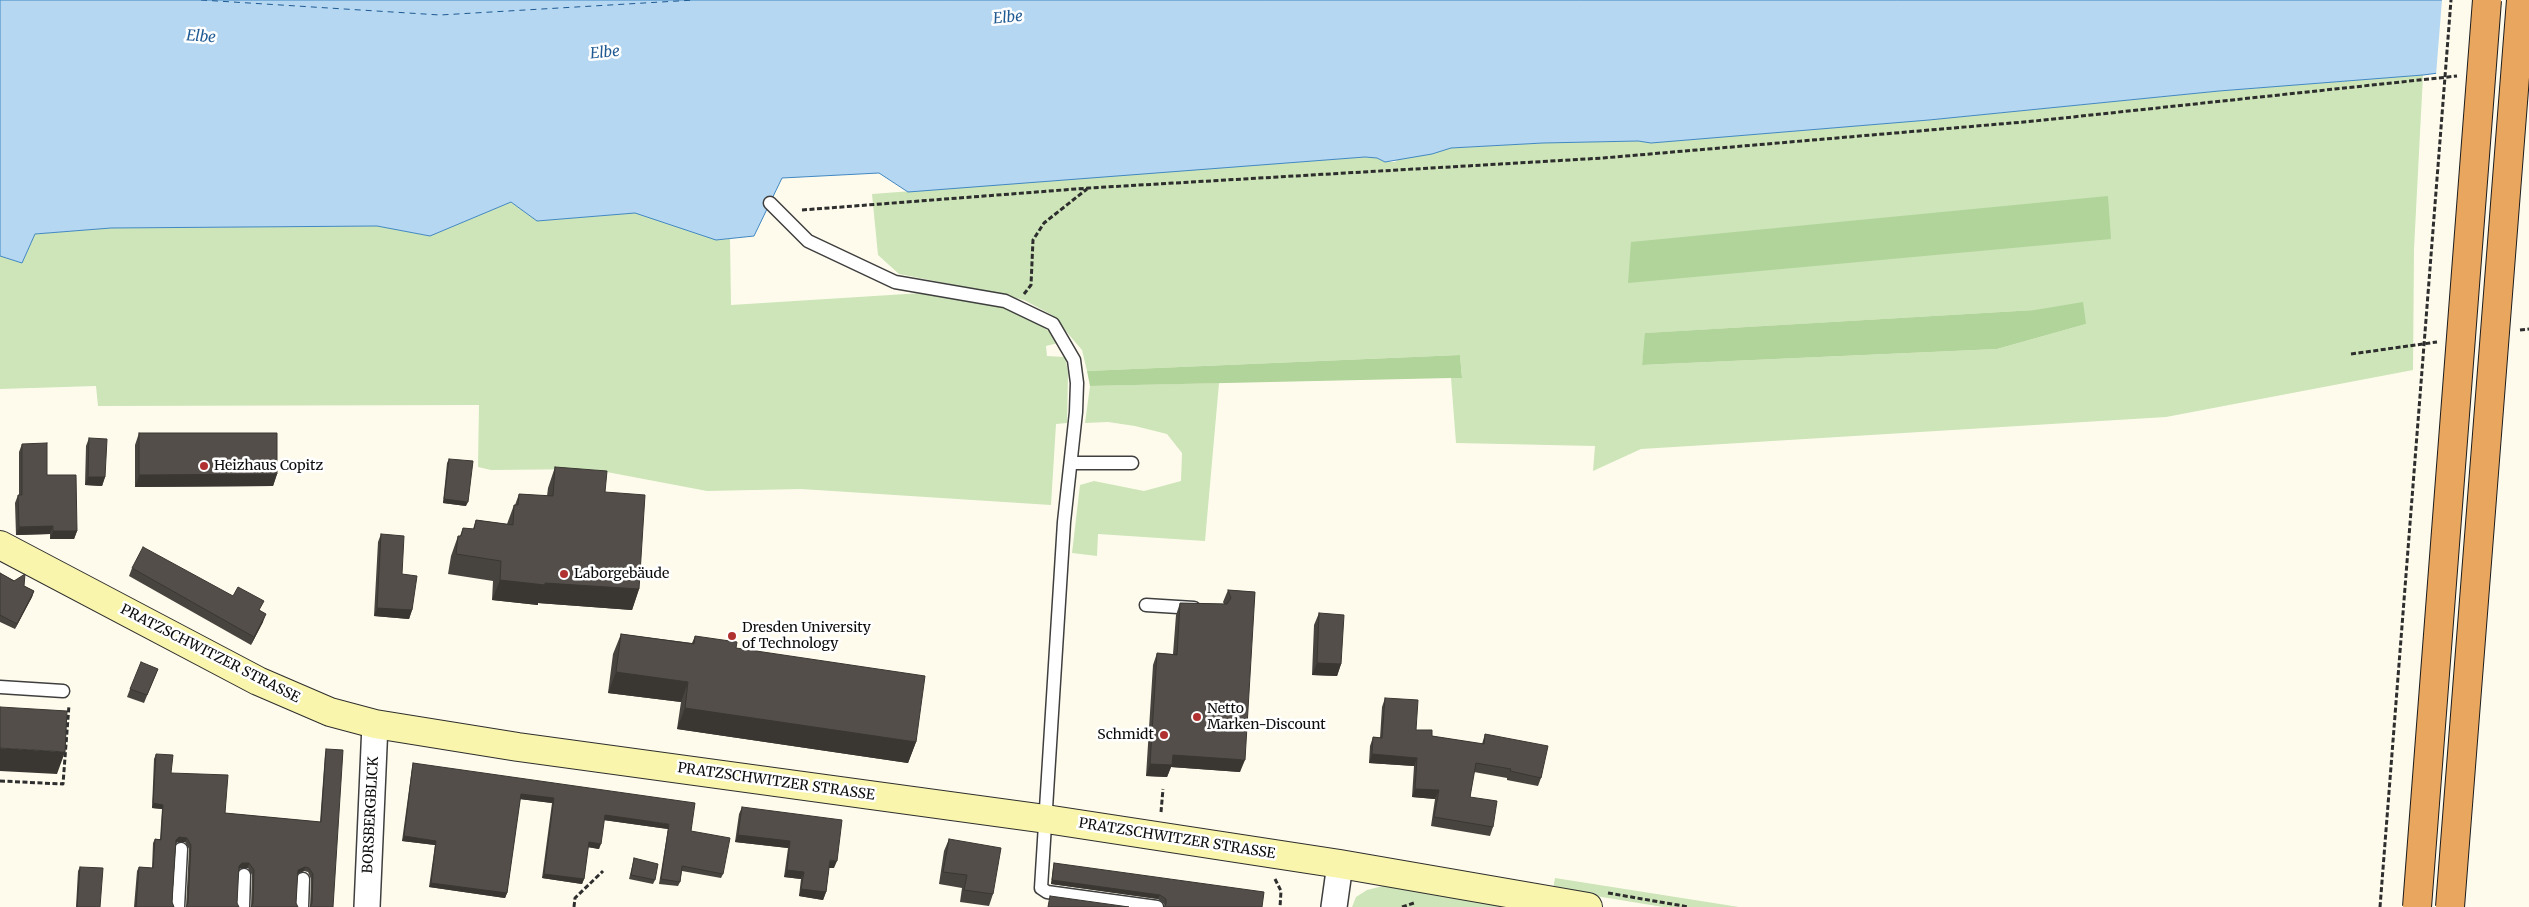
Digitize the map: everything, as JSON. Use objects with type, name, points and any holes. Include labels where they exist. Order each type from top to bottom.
[{"type":"highway","points":[[2417,907],[2487,0]]},
{"type":"highway","points":[[2450,907],[2522,0]]},
{"type":"street","name":"PRATZSCHWITZER STRASSE","points":[[0,545],[264,684],[330,712],[375,724],[518,747],[1046,819],[1340,864],[1588,907]]},
{"type":"street","name":"BORSBERGBLICK","points":[[367,907],[375,724]]},
{"type":"street","points":[[1334,907],[1340,864]]},
{"type":"lane","points":[[774,208],[808,241],[895,282],[1004,301],[1053,324],[1074,360],[1077,383],[1076,412],[1064,522],[1041,888],[1047,892],[1157,907]]},
{"type":"lane","points":[[1071,463],[1132,463]]},
{"type":"lane","points":[[1146,605],[1210,609]]},
{"type":"lane","points":[[0,687],[63,691]]},
{"type":"lane","points":[[178,907],[182,849]]},
{"type":"lane","points":[[243,907],[244,875]]},
{"type":"lane","points":[[302,907],[303,879]]},
{"type":"path","points":[[2380,907],[2451,0]]},
{"type":"path","points":[[774,208],[1603,158],[2035,121],[2461,76]]},
{"type":"path","points":[[1015,306],[1031,285],[1033,240],[1044,223],[1089,188]]},
{"type":"path","points":[[0,781],[63,784],[70,700],[63,691]]},
{"type":"path","points":[[1160,820],[1163,789]]},
{"type":"path","points":[[574,907],[575,898],[603,871]]},
{"type":"path","points":[[1402,907],[1414,903]]},
{"type":"green space","points":[[2423,75],[2414,249],[2413,370],[2166,417],[1641,449],[1593,471],[1595,446],[1456,443],[1451,378],[1462,377],[1460,355],[1087,371],[1082,350],[1052,315],[1024,300],[899,274],[878,255],[872,194],[1365,157],[1377,158],[1385,162],[1395,162],[1400,158],[1432,154],[1451,148],[1543,143],[1638,141],[1651,143],[1929,120],[2219,91]],"holes":[[[2035,310],[2086,324],[1997,349],[1642,365],[1646,333]]]},
{"type":"green space","points":[[2108,196],[2111,239],[1628,283],[1631,242]]},
{"type":"green space","points":[[511,202],[538,221],[635,213],[716,240],[730,239],[731,305],[922,293],[1003,307],[1035,321],[1050,332],[1058,343],[1046,346],[1047,356],[1065,357],[1068,372],[1067,423],[1056,424],[1051,505],[801,489],[707,491],[591,469],[491,470],[478,467],[479,405],[98,406],[96,386],[0,389],[0,256],[22,263],[35,234],[111,228],[377,226],[430,236]]},
{"type":"green space","points":[[2083,302],[2086,324],[1997,349],[1642,365],[1645,333],[2035,310]]},
{"type":"green space","points":[[1460,355],[1462,378],[1090,386],[1087,371]]},
{"type":"green space","points":[[1219,383],[1205,541],[1098,534],[1097,556],[1072,553],[1080,485],[1094,481],[1144,491],[1181,481],[1182,453],[1167,434],[1108,422],[1085,423],[1090,386]]},
{"type":"green space","points":[[1555,878],[1739,907],[1663,907],[1553,889]]},
{"type":"green space","points":[[1383,886],[1514,907],[1352,907],[1356,897],[1367,890]]},
{"type":"water","name":"Elbe","points":[[0,0],[2529,0],[2446,72],[2423,75],[2219,91],[1929,120],[1651,143],[1638,141],[1543,143],[1451,148],[1432,154],[1385,162],[1377,158],[1365,157],[908,192],[879,173],[782,178],[754,236],[716,240],[635,213],[537,221],[511,202],[430,236],[377,226],[111,228],[35,234],[22,263],[0,256]]},
{"type":"pier","points":[[2442,0],[2529,0],[2529,68],[2436,75]]},
{"type":"building","name":"Heizhaus Copitz","points":[[139,433],[277,433],[277,474],[139,475]]},
{"type":"building","points":[[89,438],[107,439],[105,477],[88,477]]},
{"type":"building","points":[[47,443],[47,475],[76,475],[77,531],[53,531],[53,526],[19,527],[18,495],[22,495],[22,444]]},
{"type":"building","points":[[449,459],[473,461],[468,502],[444,499]]},
{"type":"building","name":"Laborgebäude","points":[[555,467],[607,471],[605,492],[645,495],[639,589],[545,583],[545,585],[500,580],[501,561],[456,554],[458,536],[461,536],[463,528],[474,529],[476,520],[513,525],[514,505],[518,505],[519,494],[553,496]]},
{"type":"building","points":[[381,534],[404,536],[402,574],[417,576],[412,610],[377,608]]},
{"type":"building","points":[[143,547],[233,596],[238,587],[264,601],[259,610],[266,614],[254,637],[132,568]]},
{"type":"building","points":[[0,573],[14,581],[25,574],[24,586],[34,591],[17,624],[0,615]]},
{"type":"building","name":"Netto Marken-Discount","points":[[1228,590],[1255,592],[1245,760],[1173,755],[1172,765],[1150,764],[1157,653],[1177,655],[1180,603],[1227,604],[1231,598]]},
{"type":"building","points":[[1319,613],[1344,615],[1341,664],[1317,663]]},
{"type":"building","points":[[621,634],[694,644],[695,636],[737,642],[736,648],[925,676],[916,742],[685,708],[688,682],[616,672]]},
{"type":"building","points":[[141,662],[158,669],[147,695],[130,689]]},
{"type":"building","points":[[1385,698],[1418,700],[1416,730],[1432,730],[1432,736],[1484,744],[1485,734],[1548,746],[1541,778],[1510,771],[1511,769],[1476,763],[1470,797],[1497,801],[1493,827],[1434,817],[1439,790],[1415,789],[1417,758],[1372,754],[1373,737],[1382,738]]},
{"type":"building","points":[[0,707],[67,711],[65,752],[0,748]]},
{"type":"building","points":[[326,749],[343,750],[333,907],[310,907],[312,903],[313,874],[309,868],[305,867],[298,870],[296,903],[298,907],[251,907],[253,903],[254,870],[249,863],[242,863],[239,866],[237,903],[239,907],[186,907],[188,903],[191,845],[187,838],[179,837],[176,840],[172,902],[174,907],[136,907],[139,867],[153,868],[155,839],[161,840],[163,805],[153,803],[156,754],[173,755],[171,773],[228,775],[225,813],[321,822]]},
{"type":"building","points":[[413,763],[695,803],[691,831],[730,838],[723,874],[682,866],[680,882],[661,879],[669,824],[605,815],[601,844],[589,842],[584,879],[544,874],[554,798],[521,794],[507,893],[431,883],[436,841],[404,836]]},
{"type":"building","points":[[742,807],[842,820],[837,861],[830,860],[826,892],[801,889],[804,872],[787,870],[790,841],[738,835]]},
{"type":"building","points":[[949,839],[1001,848],[993,894],[964,890],[967,875],[943,872]]},
{"type":"building","points":[[634,858],[658,864],[655,880],[631,875]]},
{"type":"building","points":[[1054,863],[1264,892],[1262,907],[1164,907],[1166,899],[1160,895],[1052,880]]},
{"type":"building","points":[[80,867],[103,868],[100,907],[77,907]]},
{"type":"building","points":[[1050,896],[1129,907],[1048,907]]},
{"type":"ferry route","points":[[201,0],[440,15],[695,0]]},
{"type":"place","name":"Heizhaus Copitz","points":[[204,466]]},
{"type":"place","name":"Laborgebäude","points":[[564,574]]},
{"type":"place","name":"Dresden University of Technology","points":[[732,636]]},
{"type":"place","name":"Netto Marken-Discount","points":[[1197,717]]},
{"type":"place","name":"Schmidt","points":[[1164,735]]}]
